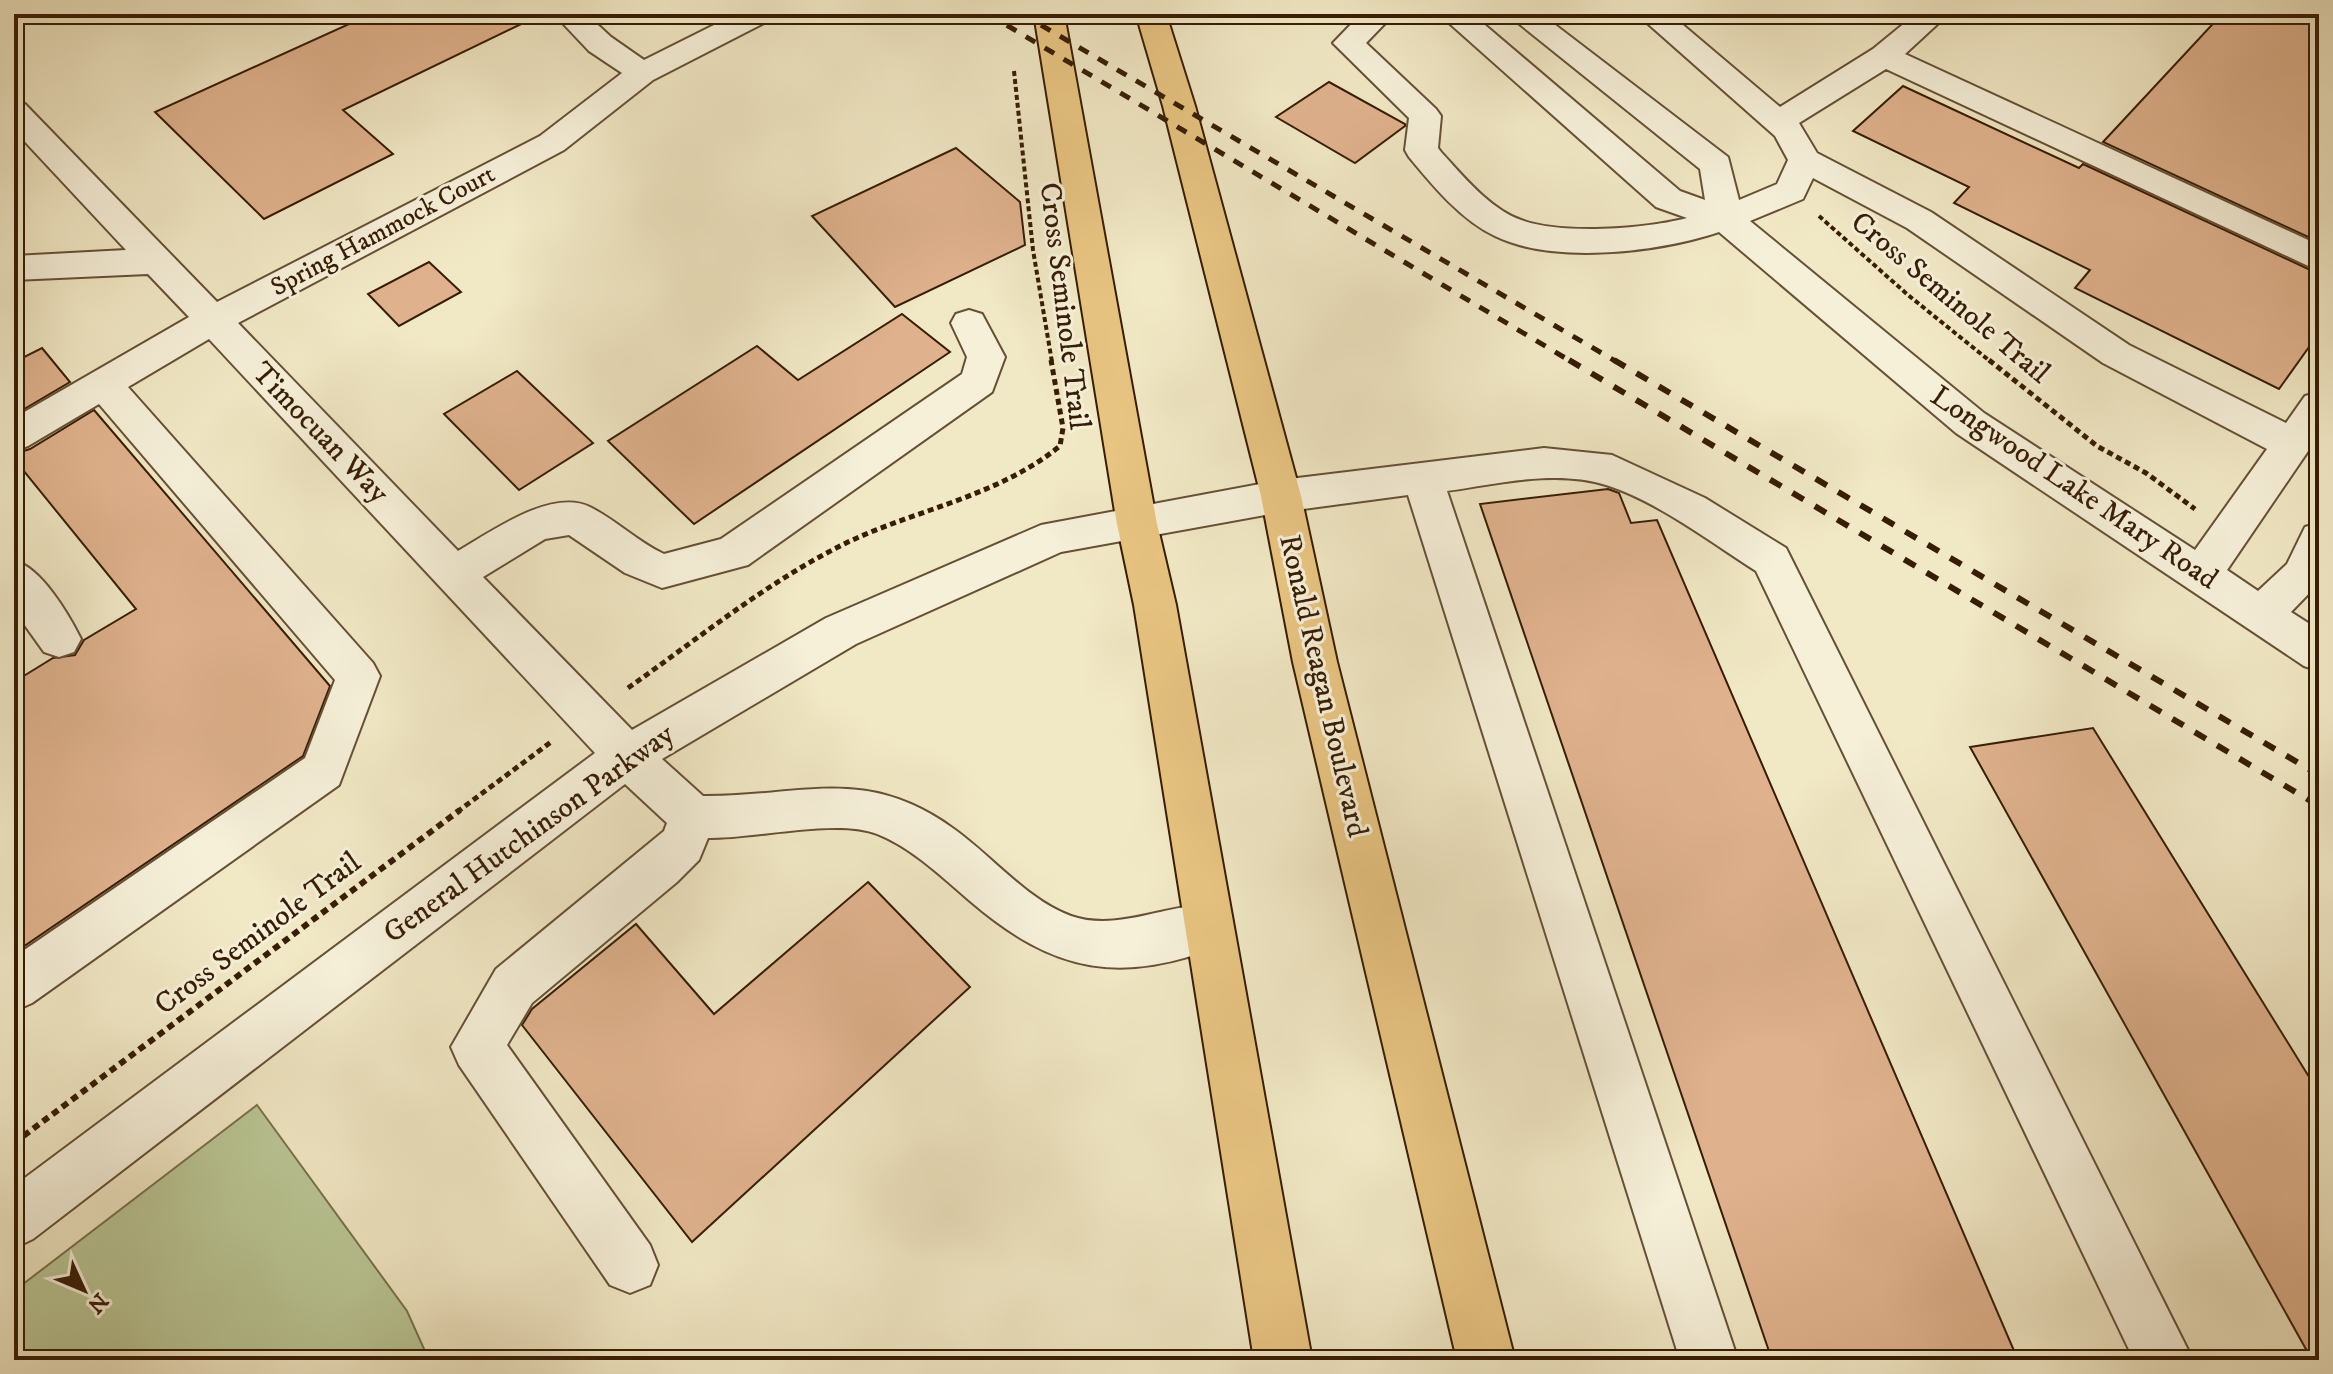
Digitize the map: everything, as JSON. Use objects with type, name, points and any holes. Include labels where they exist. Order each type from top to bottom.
[{"type":"main road","points":[[1049,14],[1137,524],[1155,605],[1283,1360]]},
{"type":"main road","name":"Ronald Reagan Boulevard","points":[[1151,14],[1182,119],[1281,496],[1315,662],[1486,1360]]},
{"type":"street","points":[[569,14],[600,44],[642,73]]},
{"type":"street","name":"Spring Hammock Court","points":[[14,436],[213,320],[552,143],[642,73],[759,14]]},
{"type":"street","points":[[1379,14],[1348,43],[1425,116],[1421,150],[1444,178],[1507,228],[1605,243],[1655,239],[1726,220],[1798,176]]},
{"type":"street","name":"Longwood Lake Mary Road","points":[[1454,14],[1668,199],[1726,220],[1970,423],[2319,653]]},
{"type":"street","points":[[1522,14],[1716,165],[1726,220]]},
{"type":"street","points":[[1652,14],[1787,130],[1798,176]]},
{"type":"street","points":[[1778,122],[1884,56],[1929,18],[1925,14]]},
{"type":"street","points":[[1884,56],[2319,259]]},
{"type":"street","name":"Timocuan Way","points":[[14,111],[627,756],[693,817]]},
{"type":"street","points":[[1798,176],[1919,220],[2116,354],[2292,444]]},
{"type":"street","points":[[14,268],[157,261]]},
{"type":"street","points":[[454,574],[536,525],[575,518],[640,561],[662,571],[733,553],[979,382],[986,357],[969,323]]},
{"type":"street","points":[[14,986],[323,771],[358,676],[103,384]]},
{"type":"street","points":[[2201,575],[2229,530],[2319,406]]},
{"type":"street","name":"General Hutchinson Parkway","points":[[14,1220],[627,756],[841,631],[1055,537],[1281,496],[1544,463],[1612,470],[1691,509],[1771,560],[2164,1360]]},
{"type":"street","points":[[1423,479],[1709,1360]]},
{"type":"street","points":[[2261,615],[2302,575],[2319,539]]},
{"type":"street","points":[[14,577],[59,639]]},
{"type":"street","points":[[630,1265],[477,1047],[514,986],[660,866],[682,845],[693,817],[757,816],[817,807],[879,812],[938,840],[1036,923],[1069,940],[1115,945],[1209,927]]},
{"type":"path","name":"Cross Seminole Trail","points":[[632,685],[761,592],[787,577],[867,533],[1019,477],[1060,446],[1063,428],[1033,250],[1012,56]]},
{"type":"path","name":"Cross Seminole Trail","points":[[1798,176],[1908,295],[2097,446],[2146,473],[2177,498],[2229,530]]},
{"type":"path","name":"Cross Seminole Trail","points":[[14,1143],[528,759]]},
{"type":"green space","points":[[257,1105],[407,1311],[429,1360],[14,1360],[14,1291]]},
{"type":"building","points":[[371,14],[542,14],[343,110],[393,154],[264,219],[155,112]]},
{"type":"building","points":[[2222,14],[2319,14],[2319,242],[2103,142]]},
{"type":"building","points":[[1329,82],[1405,126],[1355,163],[1276,117]]},
{"type":"building","points":[[1903,86],[2079,168],[2083,164],[2319,274],[2319,333],[2279,389],[2075,288],[2090,270],[1954,203],[1969,187],[1853,131]]},
{"type":"building","points":[[956,148],[1020,202],[1025,245],[895,307],[812,216]]},
{"type":"building","points":[[429,262],[461,292],[399,326],[368,294]]},
{"type":"building","points":[[902,314],[950,352],[694,524],[608,441],[757,346],[798,380]]},
{"type":"building","points":[[42,348],[70,382],[14,415],[14,362]]},
{"type":"building","points":[[517,371],[593,443],[519,490],[444,414]]},
{"type":"building","points":[[94,410],[330,686],[303,756],[14,953],[14,682],[53,658],[75,655],[84,640],[136,609],[14,459],[14,454],[30,449]]},
{"type":"building","points":[[1608,489],[1619,493],[1631,523],[1657,520],[2018,1360],[1772,1360],[1480,504]]},
{"type":"building","points":[[2093,728],[2319,1093],[2319,1360],[2312,1360],[1970,747]]},
{"type":"building","points":[[868,882],[970,987],[692,1242],[522,1025],[532,1009],[636,924],[714,1014]]},
{"type":"railway","points":[[988,14],[1572,362]]},
{"type":"railway","points":[[1022,14],[1617,362]]},
{"type":"railway","points":[[1569,360],[2319,806]]},
{"type":"railway","points":[[1614,360],[2319,775]]}]
